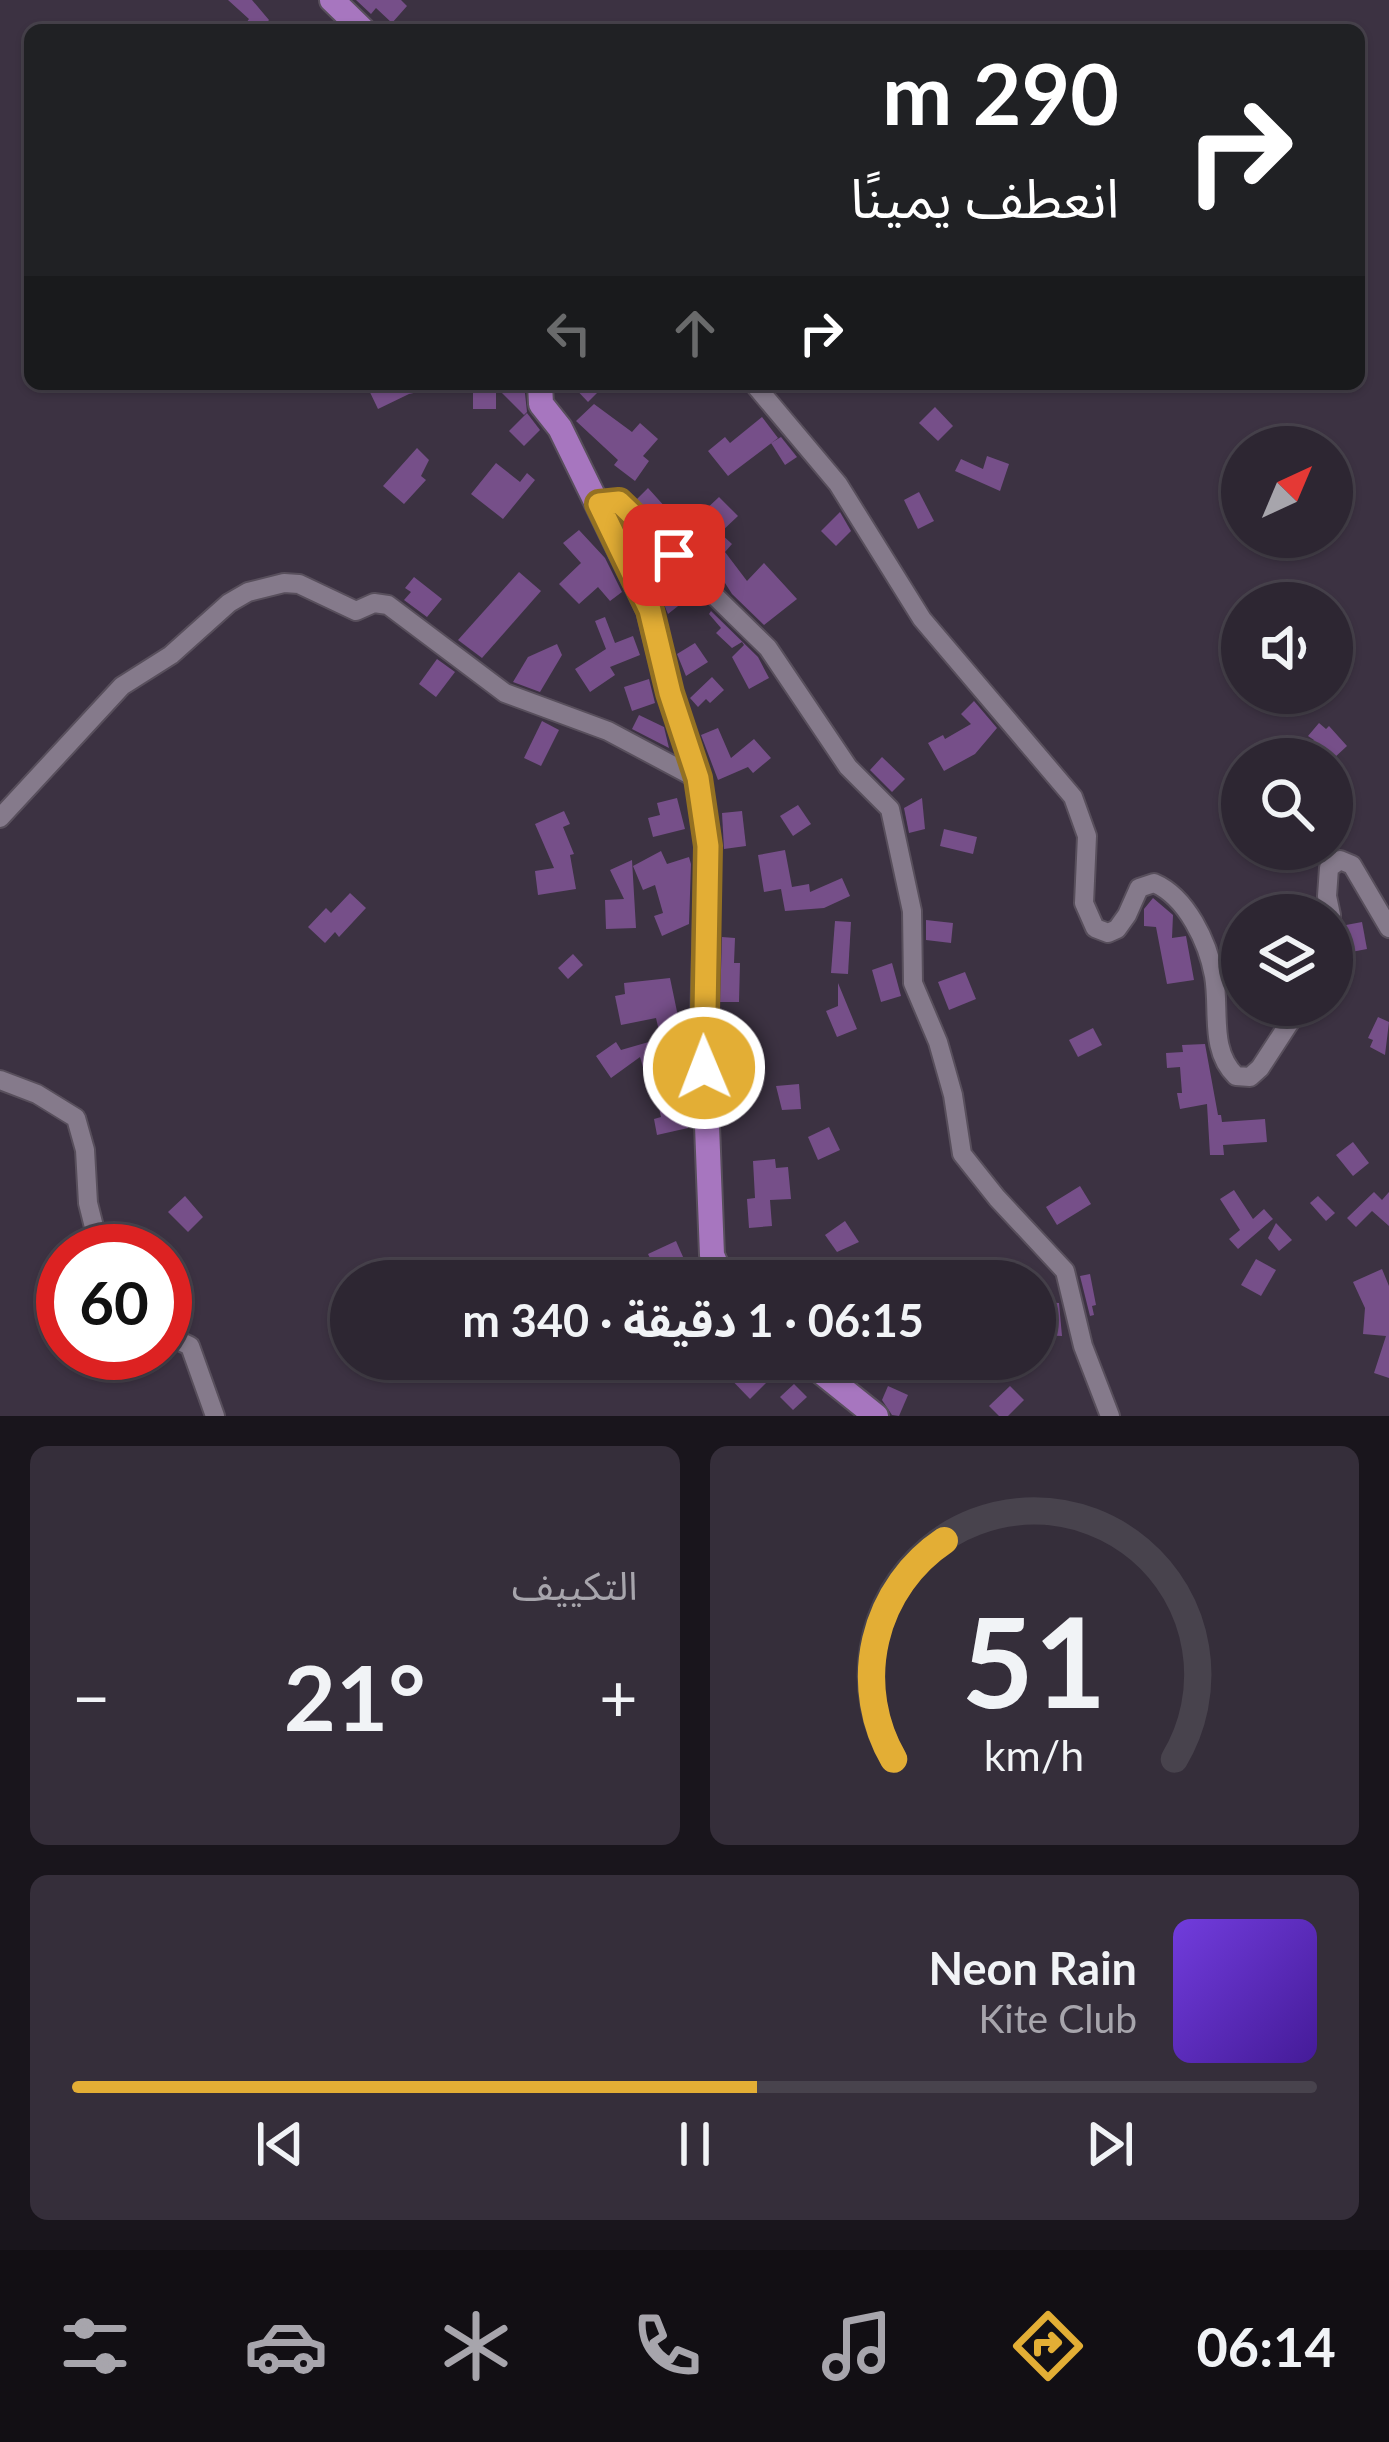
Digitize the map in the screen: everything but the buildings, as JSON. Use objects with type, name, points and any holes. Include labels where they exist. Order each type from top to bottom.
[{"type":"main road","points":[[332,0],[357,24]]},
{"type":"main road","points":[[540,390],[541,404],[560,428],[650,610],[698,778],[708,846],[703,1022],[714,1260]]},
{"type":"main road","points":[[832,1380],[876,1416]]},
{"type":"street","points":[[759,390],[838,484],[922,619],[1073,796],[1087,836],[1084,903],[1095,928],[1108,933],[1117,929],[1139,888],[1154,883],[1180,902],[1199,933],[1214,974],[1219,1046],[1236,1076],[1250,1077],[1260,1068],[1287,1026]]},
{"type":"street","points":[[599,504],[619,502],[768,648],[848,767],[890,809],[912,911],[913,983],[944,1060],[962,1154],[1065,1271],[1083,1346],[1110,1416]]},
{"type":"street","points":[[0,818],[122,686],[171,655],[229,603],[248,592],[284,583],[299,584],[356,611],[374,603],[388,605],[505,693],[608,731],[698,778]]},
{"type":"street","points":[[1327,894],[1329,868],[1340,860],[1352,865],[1389,928]]},
{"type":"street","points":[[0,1080],[37,1094],[76,1118],[85,1150],[93,1224]]},
{"type":"street","points":[[192,1352],[214,1416]]},
{"type":"route","points":[[674,555],[619,502],[599,504],[650,610],[698,778],[708,846],[704,1068]]}]
